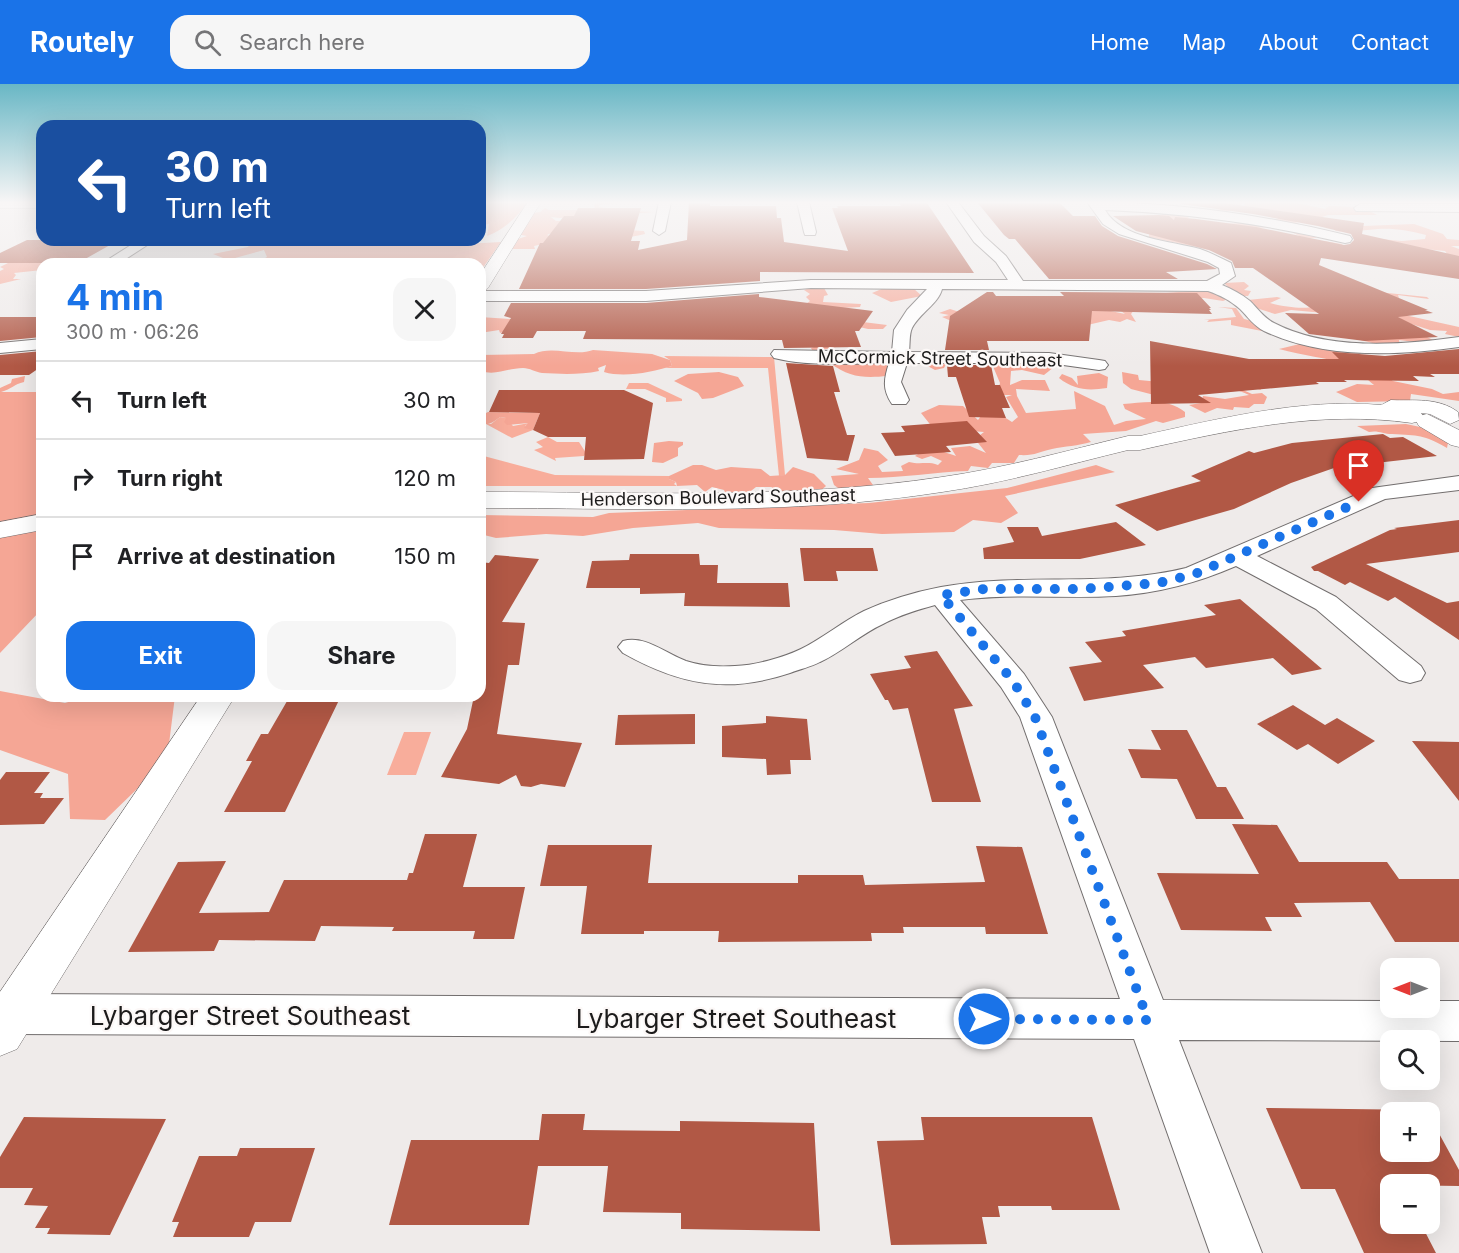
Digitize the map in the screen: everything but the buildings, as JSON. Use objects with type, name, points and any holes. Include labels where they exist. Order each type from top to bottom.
[{"type":"main road","points":[[486,279],[500,257]]},
{"type":"main road","name":"Henderson Boulevard Southeast","points":[[486,500],[774,500],[843,496],[942,485],[1005,474],[1128,443],[1140,443],[1249,422],[1346,411],[1379,411],[1442,418]]},
{"type":"main road","points":[[0,530],[36,523]]},
{"type":"main road","points":[[6,1023],[214,702]]},
{"type":"street","points":[[998,257],[1018,284]]},
{"type":"street","points":[[1205,257],[1226,266],[1228,276],[1210,286]]},
{"type":"street","points":[[486,296],[646,296],[796,284],[1210,286],[1239,300],[1257,320],[1283,332],[1308,339],[1367,347],[1431,346],[1459,342]]},
{"type":"street","points":[[899,400],[892,382],[900,357],[902,330],[913,313],[935,291],[932,284]]},
{"type":"street","points":[[1257,343],[1283,332]]},
{"type":"street","points":[[0,348],[36,345]]},
{"type":"street","name":"McCormick Street Southeast","points":[[780,354],[1049,358],[1099,364]]},
{"type":"street","points":[[633,646],[657,660],[682,670],[708,675],[735,676],[765,671],[810,656],[872,618],[893,609],[941,595],[984,589],[1096,589],[1159,583],[1195,574],[1380,493],[1459,483]]},
{"type":"street","points":[[1235,555],[1326,603],[1410,673]]},
{"type":"street","points":[[941,595],[1013,681],[1035,717],[1236,1253]]},
{"type":"street","name":"Lybarger Street Southeast","points":[[6,1023],[1459,1021]]},
{"type":"shaded area","points":[[21,257],[36,261],[36,271],[14,273],[16,275],[13,279],[21,279],[0,284],[0,271],[4,269],[0,267]]},
{"type":"shaded area","points":[[219,257],[240,257],[235,258]]},
{"type":"shaded area","points":[[491,257],[486,263],[486,258],[265,258]]},
{"type":"shaded area","points":[[1271,257],[1320,257],[1315,258],[1318,261]]},
{"type":"shaded area","points":[[1449,257],[1459,257],[1459,269]]},
{"type":"shaded area","points":[[1244,282],[1249,286],[1244,290],[1251,291],[1248,296],[1235,296],[1223,301],[1178,298],[1166,293],[1229,288],[1224,283]]},
{"type":"shaded area","points":[[813,287],[824,288],[828,295],[824,296],[823,302],[861,304],[860,307],[842,308],[863,322],[887,325],[883,329],[855,326],[849,344],[813,352],[811,348],[817,346],[803,306],[810,301],[806,297],[810,294],[804,290]]},
{"type":"shaded area","points":[[884,288],[913,288],[922,296],[891,302],[872,293]]},
{"type":"shaded area","points":[[1368,291],[1427,297],[1429,299],[1398,295],[1399,298],[1390,297],[1382,310],[1459,327],[1459,337],[1445,334],[1447,331],[1430,330],[1402,321],[1400,318],[1383,315],[1433,340],[1423,343],[1399,340],[1400,345],[1380,345],[1345,336],[1324,313],[1291,310],[1275,314],[1253,307],[1254,304],[1248,300],[1277,297],[1281,298],[1270,303],[1298,308],[1320,306]]},
{"type":"shaded area","points":[[1218,307],[1236,308],[1244,319],[1270,325],[1262,331],[1231,325],[1231,320],[1207,322],[1209,320],[1204,320],[1236,317],[1232,309]]},
{"type":"shaded area","points":[[950,309],[969,315],[1106,310],[1125,314],[1121,311],[1135,309],[1131,314],[1136,322],[1127,319],[1120,322],[1109,320],[1083,326],[956,323],[942,317],[949,315],[939,313]]},
{"type":"shaded area","points":[[486,317],[511,319],[519,327],[500,333],[499,330],[486,332]]},
{"type":"shaded area","points":[[1312,341],[1361,353],[1357,357],[1393,381],[1432,389],[1443,394],[1459,392],[1459,401],[1411,394],[1410,401],[1357,402],[1336,392],[1357,384],[1374,385],[1355,369],[1331,360],[1279,349]]},
{"type":"shaded area","points":[[593,350],[652,354],[670,360],[672,366],[629,374],[604,372],[606,365],[598,368],[599,371],[577,374],[542,373],[523,368],[486,372],[486,355],[534,354],[548,351],[586,352]]},
{"type":"shaded area","points":[[1179,355],[1212,358],[1228,366],[1226,371],[1244,376],[1246,381],[1257,383],[1261,390],[1245,385],[1243,390],[1252,394],[1262,393],[1267,397],[1264,404],[1254,404],[1249,408],[1234,407],[1233,410],[1217,408],[1205,413],[1189,405],[1201,403],[1203,396],[1225,399],[1249,395],[1202,380],[1190,368],[1152,361]]},
{"type":"shaded area","points":[[664,356],[774,357],[785,475],[779,476],[768,368],[665,368],[672,366],[670,360]]},
{"type":"shaded area","points":[[844,357],[893,363],[888,376],[864,377],[844,372],[830,363]]},
{"type":"shaded area","points":[[1002,360],[1053,363],[1054,367],[1044,375],[1022,370],[1011,371],[1010,385],[1022,380],[1045,380],[1050,391],[1016,389],[1026,413],[1076,409],[1074,391],[1105,406],[1114,425],[1146,419],[1125,409],[1123,404],[1164,403],[1185,412],[1185,417],[1163,423],[1156,421],[1126,431],[1083,434],[1091,442],[1019,455],[1014,463],[992,463],[988,468],[971,466],[968,471],[868,478],[873,485],[845,493],[834,485],[831,476],[859,474],[836,469],[859,460],[864,448],[878,451],[888,460],[878,466],[882,472],[903,471],[901,466],[909,462],[938,465],[942,461],[931,456],[922,459],[915,456],[930,450],[956,456],[951,448],[970,446],[986,453],[975,439],[984,432],[933,428],[921,413],[939,405],[963,406],[978,420],[981,416],[1001,415],[1012,422],[1018,417],[1006,397],[1012,395],[997,395],[1000,383],[992,364],[946,364],[944,368],[935,370],[922,363]]},
{"type":"shaded area","points":[[719,372],[738,377],[744,386],[713,398],[702,399],[698,393],[674,381],[688,374]]},
{"type":"shaded area","points":[[1122,372],[1138,375],[1139,380],[1160,382],[1158,396],[1131,389],[1123,383]]},
{"type":"shaded area","points":[[1099,373],[1108,377],[1107,388],[1082,389],[1059,378],[1062,374],[1072,378],[1078,385],[1077,376]]},
{"type":"shaded area","points":[[25,376],[24,382],[1,392],[36,392],[36,615],[0,653],[0,388],[11,383],[12,379]]},
{"type":"shaded area","points":[[629,383],[648,383],[682,401],[666,402],[666,398],[645,389],[626,389]]},
{"type":"shaded area","points":[[486,413],[540,413],[533,430],[524,428],[528,423],[507,425],[504,422],[506,418],[500,417],[486,424]]},
{"type":"shaded area","points":[[500,417],[506,418],[513,426],[529,423],[525,426],[533,430],[512,438],[486,424],[491,424]]},
{"type":"shaded area","points":[[1406,424],[1439,431],[1449,437],[1447,448],[1421,436],[1369,432],[1357,426]]},
{"type":"shaded area","points":[[548,437],[557,442],[579,442],[586,453],[584,456],[555,458],[556,461],[534,450],[543,447],[536,442]]},
{"type":"shaded area","points":[[683,442],[683,445],[678,448],[678,456],[663,463],[652,462],[654,443]]},
{"type":"shaded area","points":[[486,457],[555,475],[669,476],[669,479],[676,482],[674,484],[677,486],[486,486]]},
{"type":"shaded area","points":[[693,465],[702,465],[716,470],[731,467],[761,469],[770,476],[785,475],[793,467],[814,474],[826,486],[818,493],[780,497],[771,491],[772,487],[756,487],[742,498],[726,495],[724,490],[712,487],[705,492],[697,485],[677,486],[676,482],[669,479],[669,476]]},
{"type":"shaded area","points":[[1096,465],[1115,472],[1005,496],[1018,513],[1001,523],[973,520],[954,532],[882,534],[834,530],[719,528],[698,523],[633,528],[583,536],[546,534],[496,538],[486,536],[486,515],[593,517],[609,513],[869,503],[1007,488]]},
{"type":"shaded area","points":[[0,691],[36,698],[36,702],[174,702],[167,760],[105,820],[70,819],[68,774],[0,750]]},
{"type":"shaded area","points":[[404,732],[431,732],[416,775],[387,775]]},
{"type":"route","points":[[984,1019],[1148,1020],[1035,717],[1013,681],[941,595],[984,589],[1065,590],[1159,583],[1195,574],[1359,502]]}]
